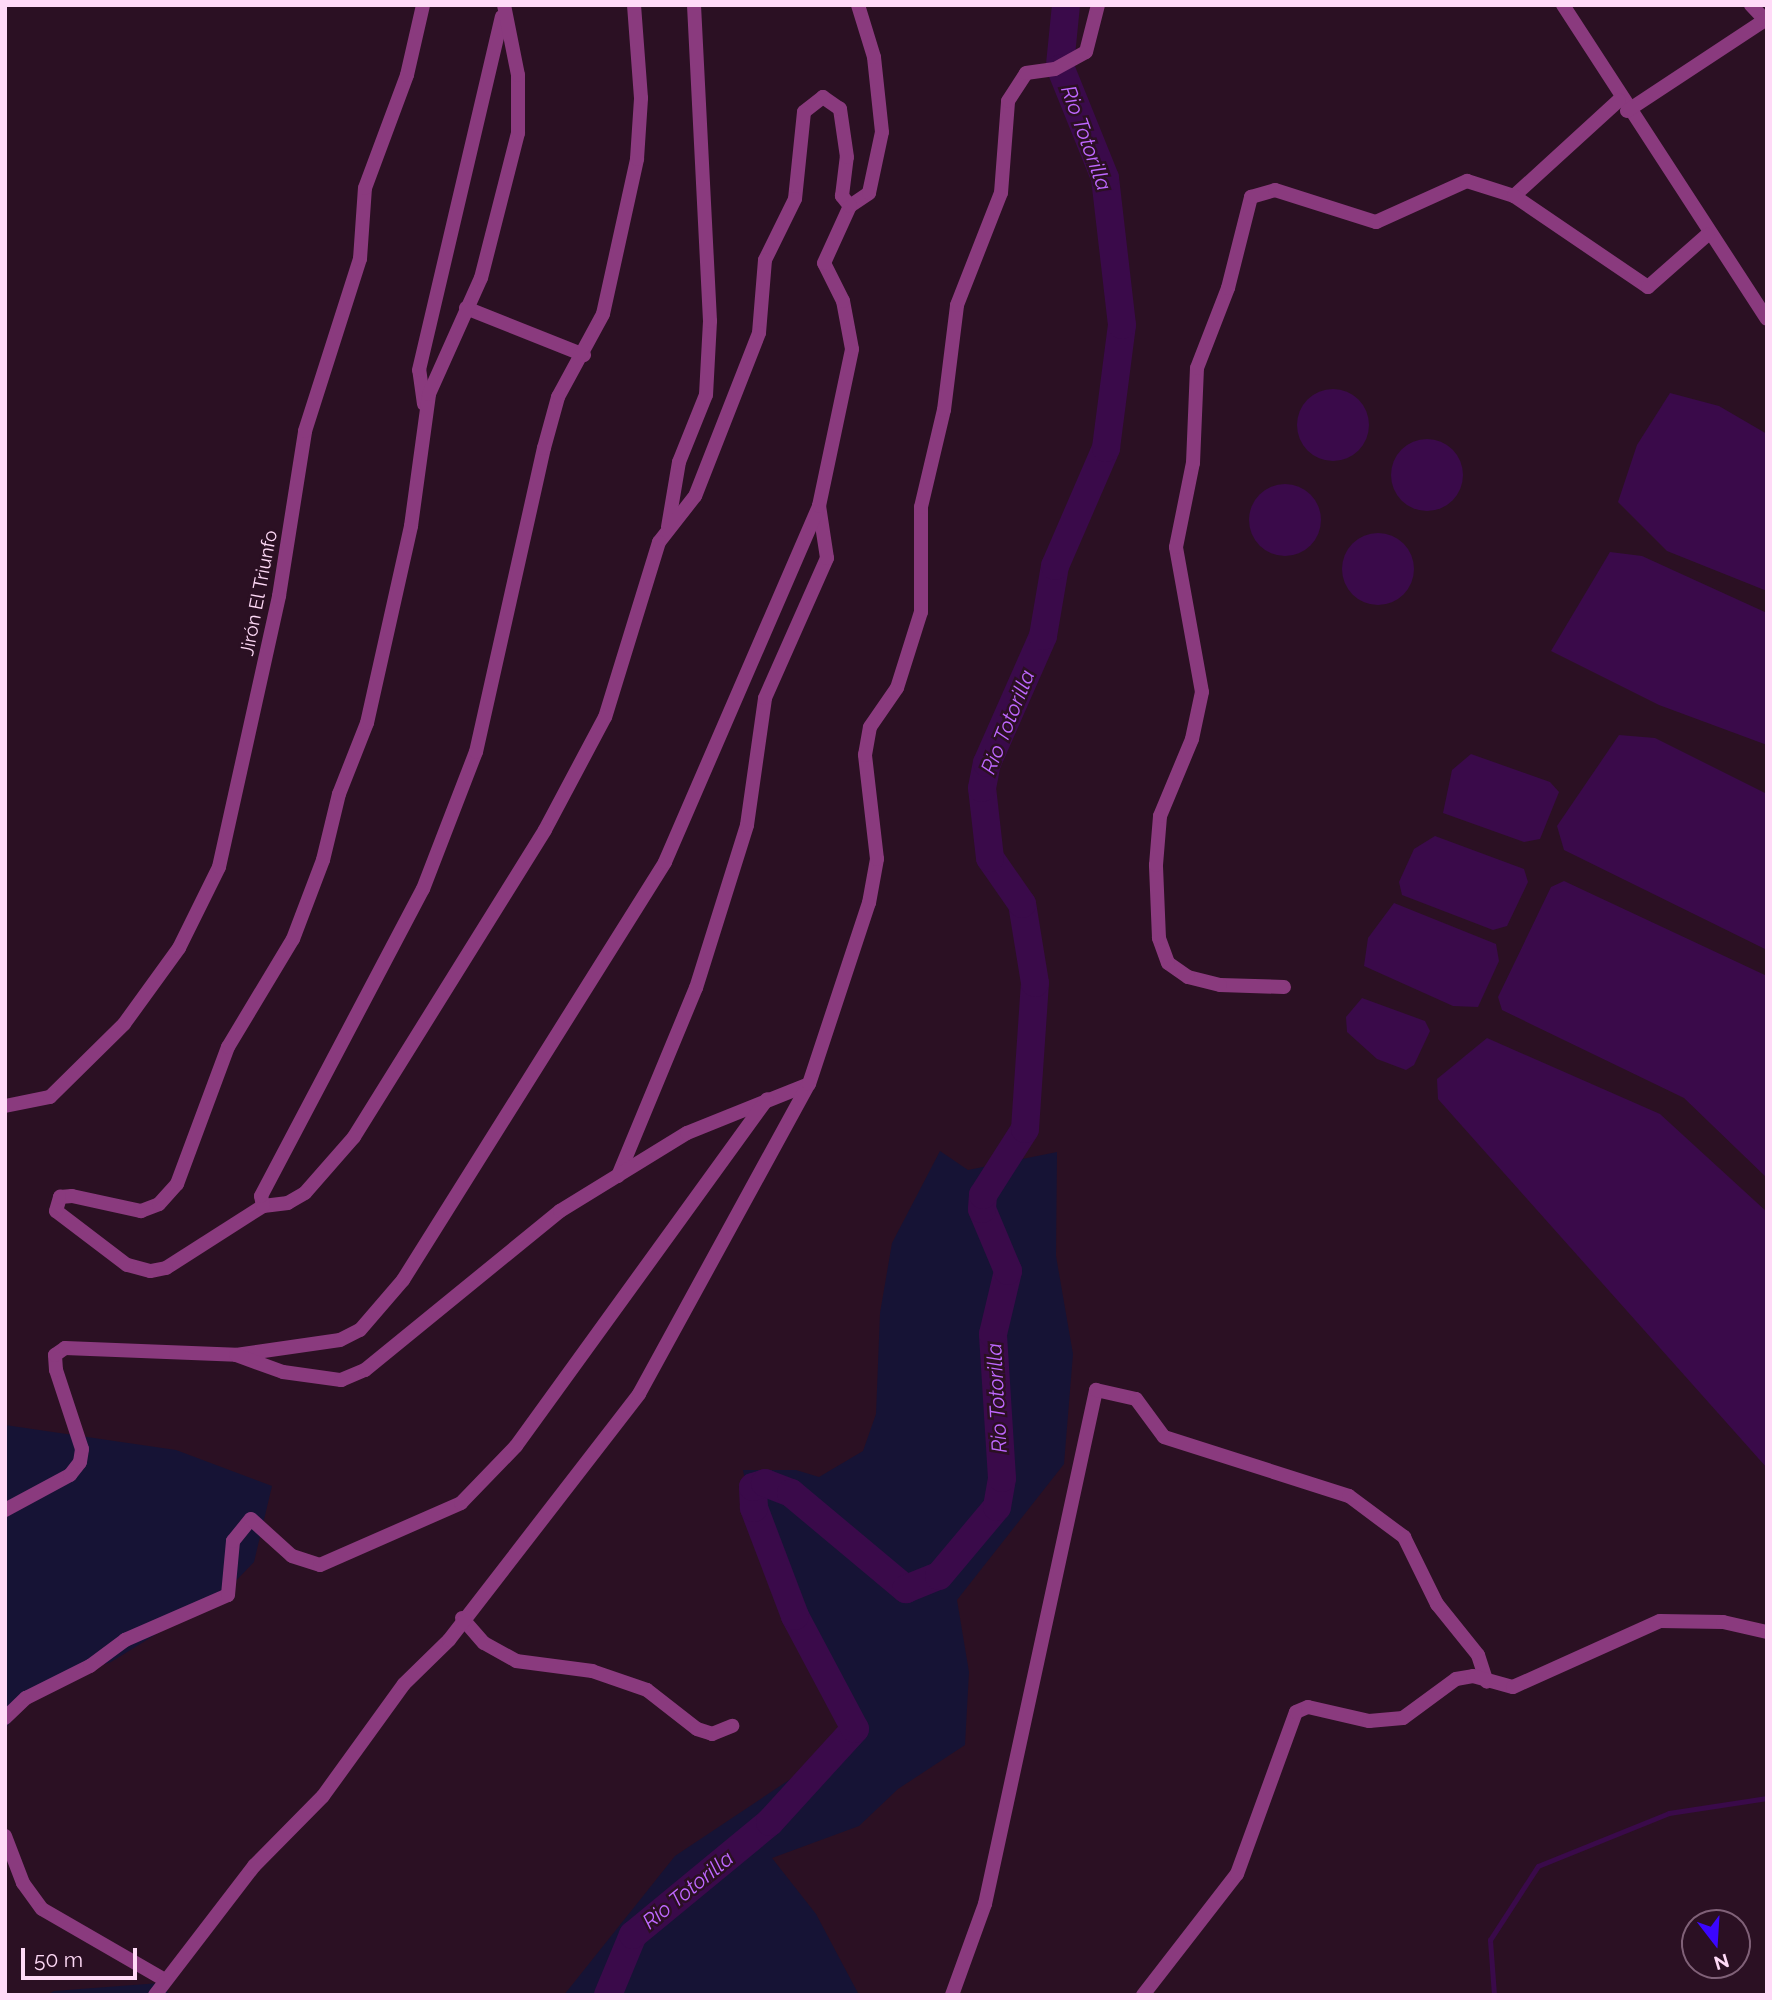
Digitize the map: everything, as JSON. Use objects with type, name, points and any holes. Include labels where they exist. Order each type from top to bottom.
[{"type":"street","name":"Jirón El Triunfo","points":[[5,1106],[50,1097],[118,1031],[179,948],[219,867],[279,596],[308,420],[360,260],[365,188],[407,75],[423,5]]},
{"type":"street","points":[[263,1206],[261,1196],[423,888],[476,752],[544,447],[558,397],[584,355],[603,314],[637,159],[641,98],[634,5]]},
{"type":"street","points":[[504,9],[518,75],[518,133],[481,278],[466,309],[426,416],[411,526],[367,723],[293,939],[228,1047],[177,1184],[159,1204],[141,1211],[72,1196],[60,1196],[56,1211],[127,1265],[149,1271],[166,1268],[263,1206],[288,1203],[305,1193],[354,1137],[545,830],[605,717],[668,528],[679,462],[706,395],[710,321],[694,5]]},
{"type":"street","points":[[5,1510],[70,1475],[80,1462],[82,1449],[56,1370],[55,1356],[65,1348],[236,1355],[340,1340],[360,1330],[403,1280],[665,862],[819,506],[852,349],[844,301],[824,263],[850,206],[869,193],[882,132],[874,57],[858,5]]},
{"type":"street","points":[[155,1995],[462,1618],[639,1394],[809,1084],[869,903],[877,859],[865,755],[870,727],[897,688],[922,612],[921,507],[944,410],[957,305],[1002,193],[1009,101],[1026,73],[1055,69],[1086,52],[1098,5]]},
{"type":"street","points":[[1563,5],[1623,106],[1707,235],[1765,313]]},
{"type":"street","points":[[1514,196],[1623,106],[1766,21],[1751,5]]},
{"type":"street","points":[[426,416],[419,370],[504,9]]},
{"type":"street","points":[[668,528],[695,496],[724,431],[759,334],[765,260],[795,199],[804,112],[823,97],[840,109],[847,157],[842,196],[850,206]]},
{"type":"street","points":[[1284,987],[1257,989],[1188,977],[1168,963],[1159,939],[1160,816],[1192,738],[1202,692],[1176,547],[1193,463],[1197,368],[1228,288],[1251,197],[1263,191],[1368,222],[1467,181],[1514,196],[1639,286],[1657,284],[1707,235]]},
{"type":"street","points":[[466,309],[584,355]]},
{"type":"street","points":[[618,1176],[696,989],[747,825],[765,698],[827,558],[819,506]]},
{"type":"street","points":[[236,1355],[310,1377],[341,1380],[365,1370],[560,1211],[687,1133],[809,1084]]},
{"type":"street","points":[[5,1718],[26,1698],[81,1672],[125,1640],[228,1595],[233,1541],[251,1518],[292,1556],[320,1564],[461,1503],[516,1446],[767,1099]]},
{"type":"street","points":[[952,1995],[985,1904],[1096,1390],[1136,1399],[1164,1437],[1349,1496],[1404,1537],[1437,1604],[1481,1661],[1487,1682]]},
{"type":"street","points":[[462,1618],[484,1643],[516,1661],[592,1671],[647,1690],[704,1732],[732,1726]]},
{"type":"street","points":[[1143,1995],[1237,1874],[1296,1712],[1308,1707],[1393,1721],[1457,1679],[1513,1687],[1660,1621],[1723,1622],[1767,1632]]},
{"type":"street","points":[[5,1836],[23,1883],[42,1909],[165,1980]]},
{"type":"shaded area","points":[[1333,389],[1353,395],[1363,405],[1369,425],[1363,445],[1353,455],[1333,461],[1313,455],[1303,445],[1297,425],[1303,405],[1313,395]]},
{"type":"shaded area","points":[[1670,393],[1719,406],[1767,434],[1767,591],[1667,551],[1618,502],[1637,445]]},
{"type":"shaded area","points":[[1427,439],[1447,445],[1457,455],[1463,475],[1457,495],[1447,505],[1427,511],[1407,505],[1397,495],[1391,475],[1397,455],[1407,445]]},
{"type":"shaded area","points":[[1285,484],[1305,490],[1315,500],[1321,520],[1315,540],[1305,550],[1285,556],[1265,550],[1255,540],[1249,520],[1255,500],[1265,490]]},
{"type":"shaded area","points":[[1378,533],[1398,539],[1408,549],[1414,569],[1408,589],[1398,599],[1378,605],[1358,599],[1348,589],[1342,569],[1348,549],[1358,539]]},
{"type":"shaded area","points":[[1610,552],[1642,556],[1767,613],[1767,745],[1659,705],[1551,651]]},
{"type":"shaded area","points":[[1619,735],[1655,738],[1767,794],[1767,950],[1564,850],[1557,826]]},
{"type":"shaded area","points":[[1471,754],[1550,782],[1559,792],[1540,839],[1524,842],[1443,813],[1452,770]]},
{"type":"shaded area","points":[[1435,836],[1524,869],[1528,882],[1507,926],[1493,930],[1402,895],[1399,882],[1414,849]]},
{"type":"shaded area","points":[[1564,881],[1767,976],[1767,1178],[1684,1098],[1502,1010],[1498,997],[1551,887]]},
{"type":"shaded area","points":[[1394,903],[1496,944],[1499,961],[1478,1007],[1453,1006],[1364,966],[1368,938]]},
{"type":"shaded area","points":[[1362,998],[1425,1021],[1430,1031],[1414,1065],[1406,1070],[1377,1059],[1347,1032],[1346,1017]]},
{"type":"shaded area","points":[[1487,1038],[1660,1114],[1767,1212],[1767,1468],[1438,1099],[1437,1079]]},
{"type":"shaded area","points":[[940,1151],[968,1170],[1057,1152],[1056,1256],[1073,1354],[1064,1464],[957,1600],[969,1672],[965,1745],[898,1789],[859,1826],[772,1858],[816,1914],[859,1995],[564,1995],[675,1856],[828,1754],[848,1727],[843,1696],[829,1670],[780,1606],[755,1533],[743,1470],[796,1470],[819,1477],[863,1451],[876,1414],[880,1313],[892,1243]]},
{"type":"shaded area","points":[[5,1425],[176,1450],[272,1486],[254,1562],[226,1591],[111,1662],[43,1683],[5,1729]]},
{"type":"shaded area","points":[[160,1983],[170,1995],[47,1995],[54,1991]]},
{"type":"waterway","name":"Rio Totorilla","points":[[1060,65],[1066,5]]},
{"type":"waterway","name":"Rio Totorilla","points":[[608,1995],[633,1935],[770,1822],[855,1729],[795,1616],[754,1508],[753,1487],[765,1483],[791,1493],[906,1589],[939,1576],[997,1507],[1002,1478],[993,1334],[1008,1271],[982,1209],[983,1195],[1025,1129],[1035,983],[1022,904],[990,858],[982,788],[987,763],[1043,636],[1055,566],[1106,448],[1122,325],[1105,178],[1061,69]]},
{"type":"waterway","points":[[1494,1995],[1490,1940],[1538,1866],[1669,1813],[1767,1798]]}]
